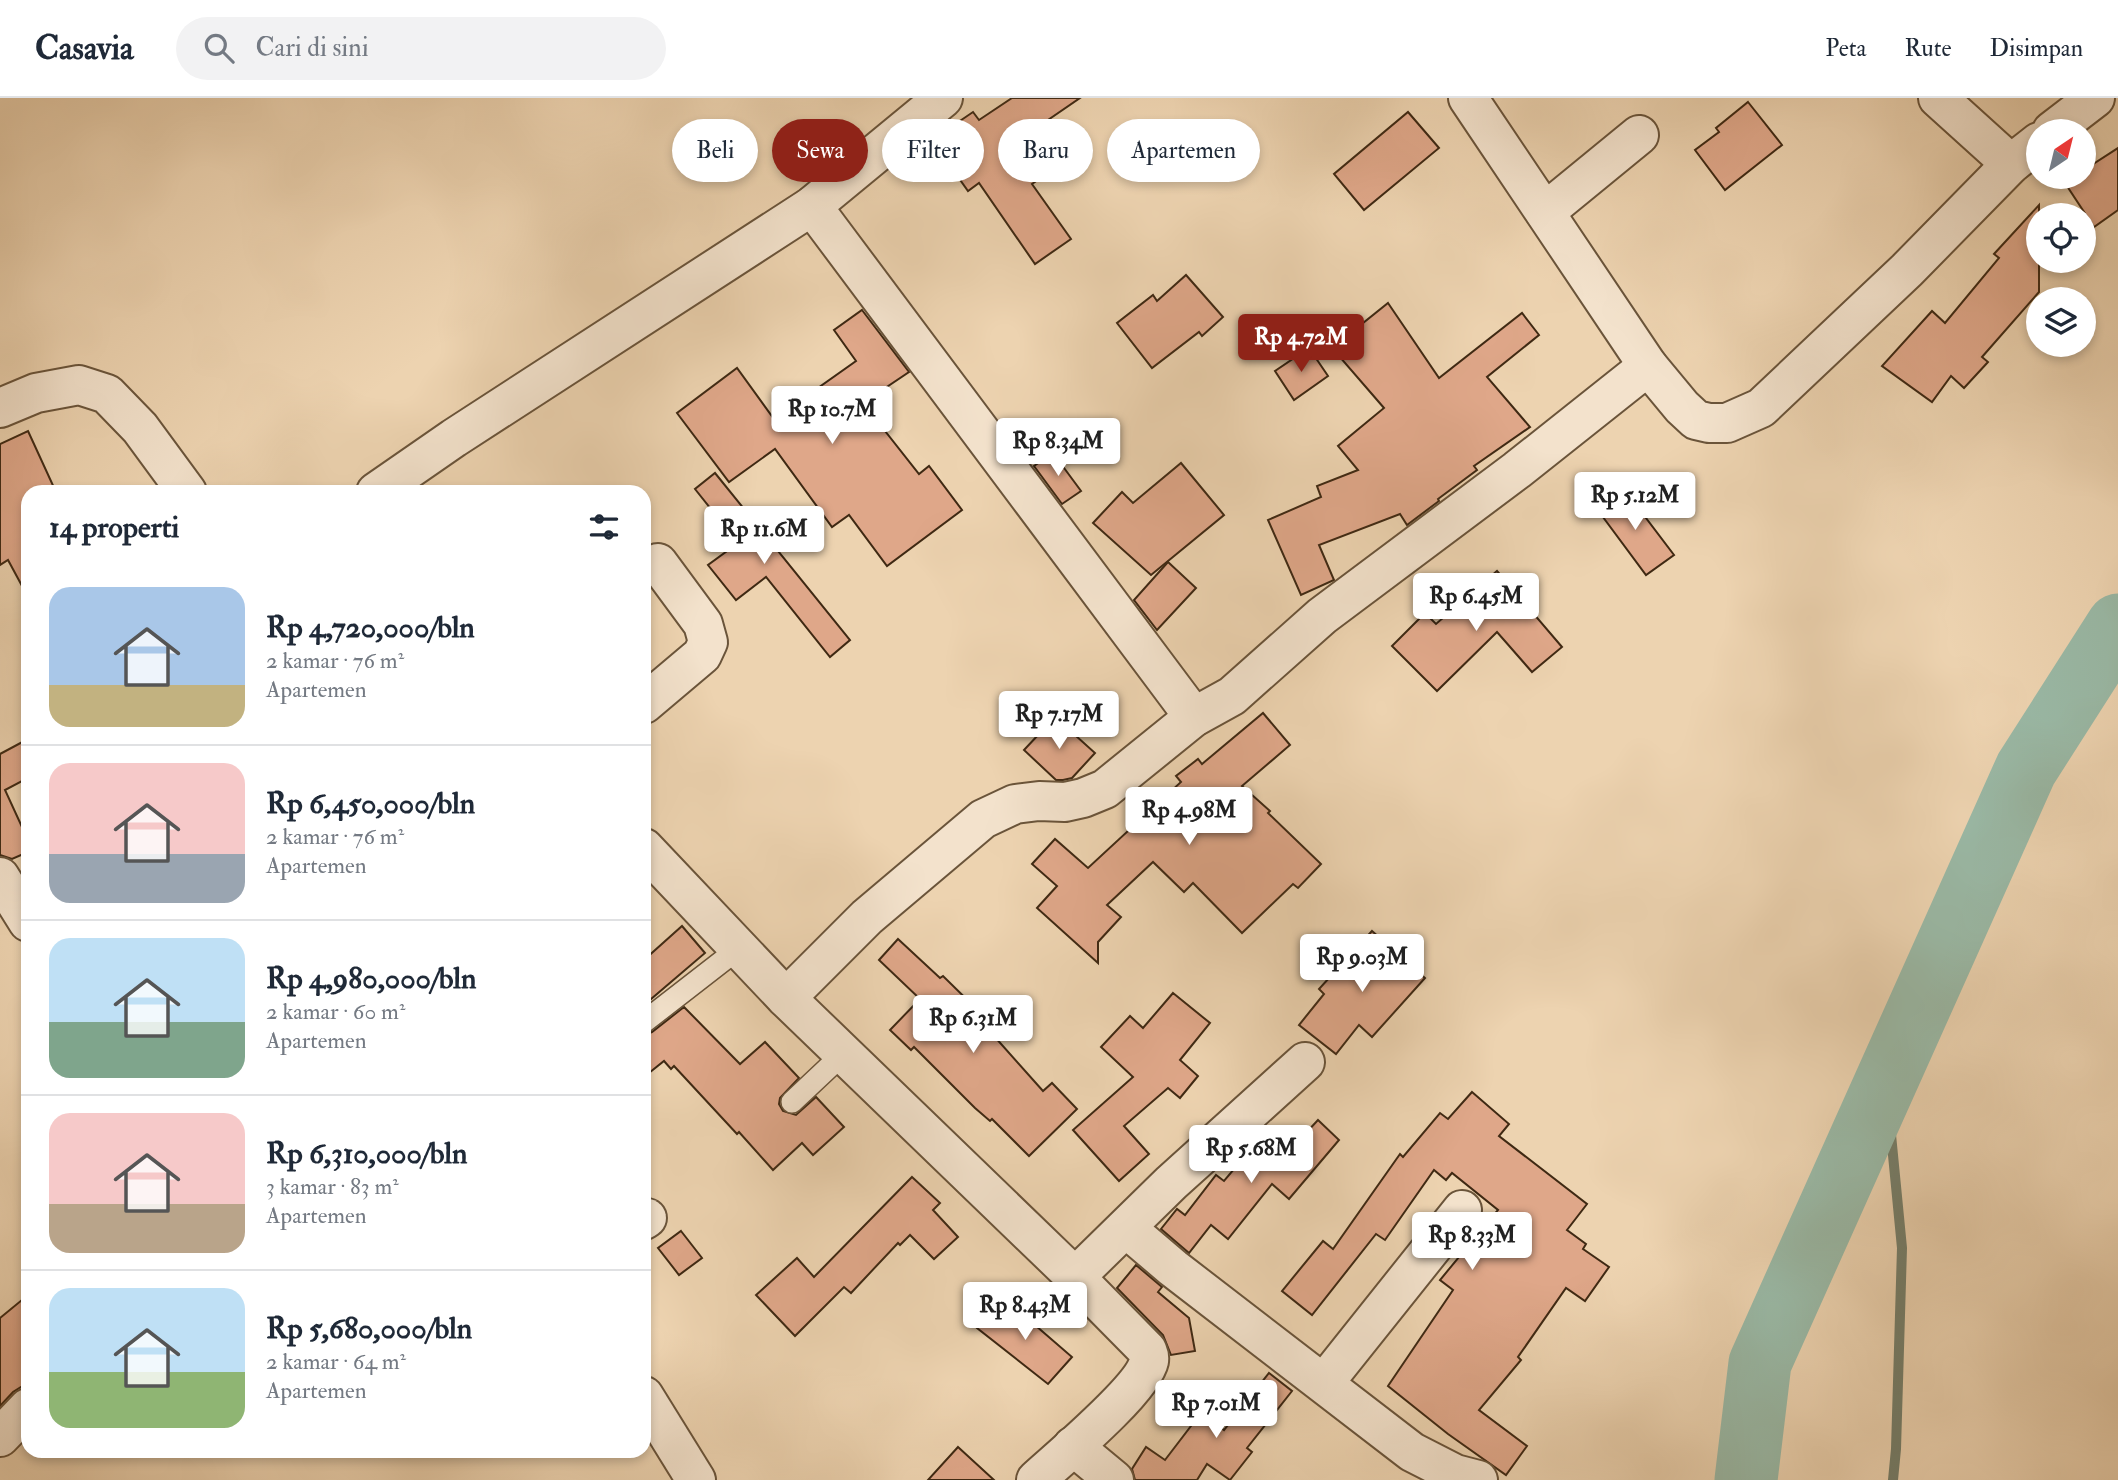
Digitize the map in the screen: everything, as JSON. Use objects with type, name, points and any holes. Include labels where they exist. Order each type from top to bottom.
[{"type":"street","points":[[386,485],[454,438],[812,206],[943,98]]},
{"type":"street","points":[[1468,98],[1648,366],[1682,407],[1696,419],[1709,423],[1727,423],[1761,408],[1907,270],[2025,153],[1938,98]]},
{"type":"street","points":[[2068,119],[2095,98]]},
{"type":"street","points":[[1545,212],[1639,135]]},
{"type":"street","points":[[812,206],[1194,717]]},
{"type":"street","points":[[786,998],[867,917],[983,819],[1015,804],[1065,802],[1105,789],[1194,717],[1232,696],[1322,616],[1517,470],[1648,366]]},
{"type":"street","points":[[0,408],[36,393],[79,385],[107,394],[139,428],[182,485]]},
{"type":"street","points":[[651,698],[702,655],[708,642],[703,624],[658,563]]},
{"type":"street","points":[[651,856],[786,998],[1147,1350],[1150,1356],[1142,1376],[1125,1397],[1036,1480]]},
{"type":"street","points":[[21,867],[0,878],[21,911]]},
{"type":"street","points":[[1075,1277],[1171,1183],[1305,1062]]},
{"type":"street","points":[[1324,1383],[1462,1210]]},
{"type":"street","points":[[1125,1228],[1412,1452],[1455,1474],[1478,1480]]},
{"type":"street","points":[[651,1407],[696,1480]]},
{"type":"street","points":[[0,1437],[21,1415]]},
{"type":"street","points":[[1073,1446],[1114,1480]]},
{"type":"lane","points":[[651,1017],[738,949]]},
{"type":"lane","points":[[792,1102],[843,1054]]},
{"type":"building","points":[[1012,98],[1080,98],[1049,119],[998,119],[998,182],[1035,182],[1032,184],[1071,239],[1035,264],[979,183],[968,191],[962,182],[984,182],[984,119],[980,119]]},
{"type":"building","points":[[1748,102],[1782,145],[1725,190],[1695,150],[1719,132],[1716,128]]},
{"type":"building","points":[[973,112],[978,119],[963,119]]},
{"type":"building","points":[[1408,112],[1439,148],[1364,210],[1334,174]]},
{"type":"building","points":[[2118,148],[2118,210],[2096,226],[2096,203],[2078,203],[2069,189],[2096,189],[2096,162]]},
{"type":"building","points":[[2026,219],[2026,273],[2039,273],[2039,287],[2026,287],[2026,307],[1982,357],[1988,362],[1964,388],[1951,376],[1932,402],[1882,366],[1932,311],[1945,323],[1999,258],[1994,254]]},
{"type":"building","points":[[1186,275],[1223,317],[1202,336],[1199,332],[1152,368],[1117,323],[1153,295],[1157,301]]},
{"type":"building","points":[[1388,303],[1439,378],[1522,313],[1539,335],[1487,377],[1530,427],[1474,466],[1477,470],[1407,525],[1400,514],[1319,545],[1334,580],[1301,595],[1268,520],[1321,497],[1317,486],[1358,470],[1338,446],[1384,408],[1332,348]]},
{"type":"building","points":[[862,310],[909,372],[863,403],[919,474],[929,466],[962,510],[887,566],[849,515],[832,527],[775,449],[729,482],[677,413],[737,368],[774,419],[856,361],[834,330]]},
{"type":"building","points":[[1309,348],[1328,376],[1294,400],[1275,371]]},
{"type":"building","points":[[28,431],[53,485],[21,485],[21,584],[8,560],[0,565],[0,444]]},
{"type":"building","points":[[1053,453],[1081,491],[1062,504],[1034,466]]},
{"type":"building","points":[[1181,463],[1224,515],[1151,575],[1093,523],[1122,492],[1133,503]]},
{"type":"building","points":[[715,473],[850,640],[830,657],[766,577],[736,600],[708,565],[738,543],[695,489]]},
{"type":"building","points":[[1624,489],[1674,555],[1646,575],[1597,509]]},
{"type":"building","points":[[1168,562],[1196,588],[1157,630],[1134,600]]},
{"type":"building","points":[[1497,571],[1562,647],[1532,672],[1497,632],[1437,691],[1392,646],[1425,613],[1436,624]]},
{"type":"building","points":[[1263,713],[1290,745],[1242,786],[1321,864],[1298,888],[1293,884],[1242,933],[1193,883],[1184,892],[1153,862],[1107,905],[1121,917],[1098,942],[1098,963],[1037,908],[1057,886],[1032,864],[1055,839],[1088,868],[1181,782],[1176,776],[1198,759],[1202,764]]},
{"type":"building","points":[[1055,717],[1095,753],[1072,778],[1063,780],[1056,780],[1024,750]]},
{"type":"building","points":[[21,743],[21,782],[5,790],[21,825],[21,855],[12,859],[0,855],[0,754]]},
{"type":"building","points":[[682,926],[705,953],[651,999],[651,954]]},
{"type":"building","points":[[1372,931],[1425,978],[1372,1037],[1359,1025],[1336,1054],[1299,1025],[1324,994],[1319,989]]},
{"type":"building","points":[[898,939],[940,978],[943,976],[999,1031],[994,1036],[1043,1091],[1052,1083],[1077,1109],[1029,1156],[992,1119],[990,1121],[975,1108],[914,1047],[911,1050],[890,1030],[920,999],[879,960]]},
{"type":"building","points":[[1173,993],[1210,1023],[1180,1060],[1198,1076],[1180,1098],[1168,1088],[1124,1126],[1149,1154],[1119,1181],[1073,1130],[1133,1077],[1101,1047],[1130,1016],[1143,1028]]},
{"type":"building","points":[[684,1007],[740,1064],[765,1042],[799,1078],[780,1098],[779,1104],[783,1111],[796,1115],[816,1097],[844,1127],[813,1155],[802,1143],[773,1170],[674,1066],[671,1069],[664,1061],[651,1071],[652,1032]]},
{"type":"building","points":[[1472,1092],[1509,1124],[1499,1136],[1587,1204],[1567,1230],[1586,1244],[1583,1249],[1609,1267],[1585,1301],[1566,1288],[1518,1357],[1521,1360],[1479,1410],[1527,1446],[1506,1475],[1448,1434],[1388,1386],[1453,1290],[1440,1280],[1498,1210],[1452,1173],[1446,1180],[1434,1170],[1385,1240],[1376,1234],[1312,1315],[1282,1291],[1323,1241],[1333,1249],[1400,1154],[1403,1157],[1440,1113],[1448,1119]]},
{"type":"building","points":[[1318,1120],[1339,1140],[1289,1199],[1272,1184],[1228,1239],[1211,1225],[1189,1253],[1161,1229],[1177,1209],[1185,1215],[1216,1175],[1224,1181],[1268,1129],[1292,1148]]},
{"type":"building","points":[[912,1177],[940,1203],[933,1210],[958,1237],[934,1259],[910,1235],[900,1245],[898,1243],[851,1293],[844,1287],[795,1336],[756,1295],[797,1258],[814,1277]]},
{"type":"building","points":[[681,1231],[702,1258],[679,1275],[658,1248]]},
{"type":"building","points":[[1136,1265],[1162,1287],[1158,1292],[1189,1318],[1195,1351],[1171,1355],[1163,1335],[1117,1288]]},
{"type":"building","points":[[1006,1300],[1072,1357],[1048,1384],[977,1328],[993,1306],[999,1311]]},
{"type":"building","points":[[21,1301],[21,1387],[0,1406],[0,1318]]},
{"type":"building","points":[[1269,1373],[1292,1391],[1247,1448],[1252,1452],[1230,1480],[1207,1464],[1197,1480],[1135,1480],[1132,1469],[1146,1447],[1165,1460],[1201,1413],[1224,1430]]},
{"type":"building","points":[[958,1447],[994,1480],[928,1480]]},
{"type":"waterway","points":[[1746,1480],[1760,1363],[2026,769],[2118,625]]},
{"type":"waterway","points":[[1886,1083],[1902,1248],[1893,1480]]}]
